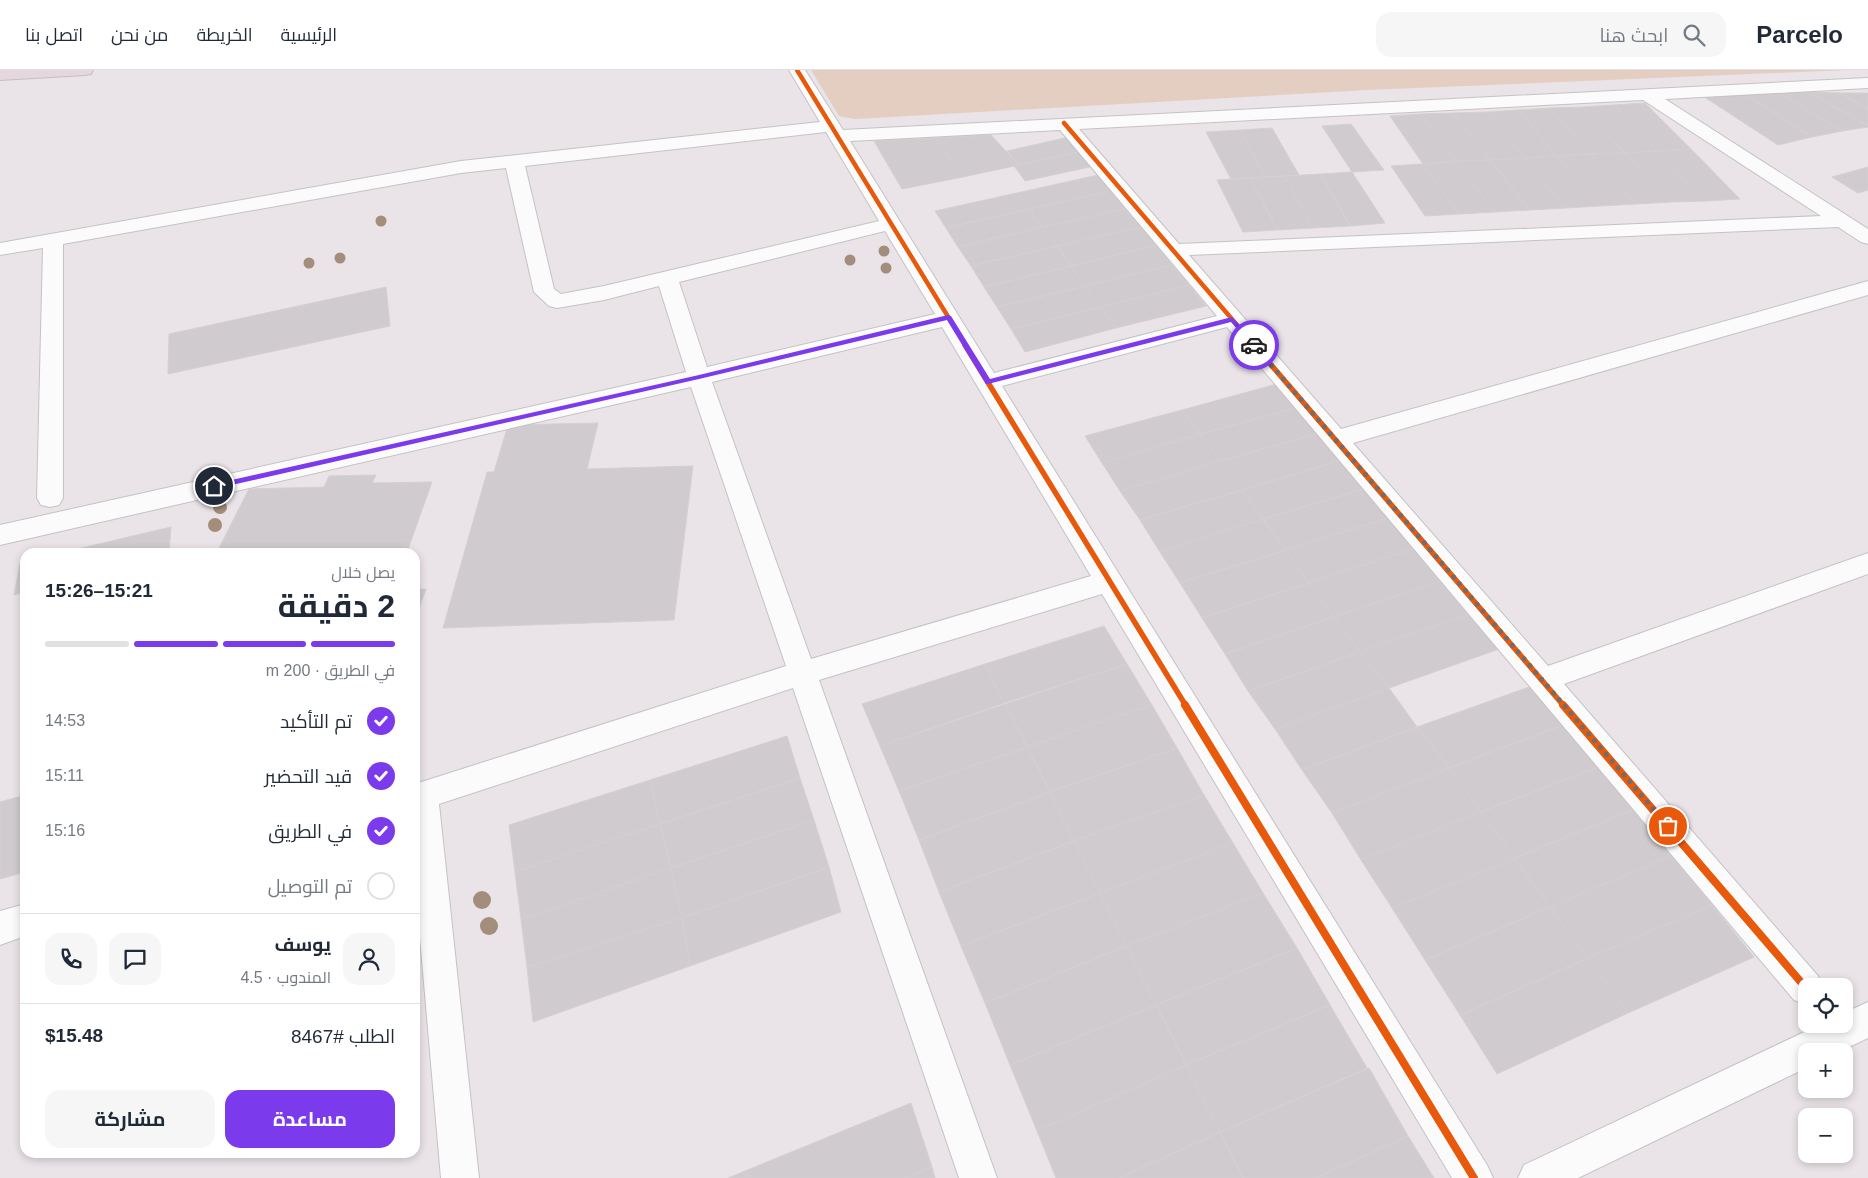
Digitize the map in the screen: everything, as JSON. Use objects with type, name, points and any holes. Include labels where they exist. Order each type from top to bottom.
[{"type":"main road","points":[[0,75],[85,70]]},
{"type":"street","points":[[797,70],[1474,1178]]},
{"type":"street","points":[[0,249],[460,167],[514,160],[834,131],[1064,123],[1867,84]]},
{"type":"street","points":[[1646,94],[1868,238]]},
{"type":"street","points":[[1064,123],[1798,979]]},
{"type":"street","points":[[514,160],[545,292],[557,301],[579,298],[667,278],[892,224]]},
{"type":"street","points":[[1173,250],[1843,221]]},
{"type":"street","points":[[50,498],[53,240]]},
{"type":"street","points":[[667,278],[699,377],[978,1178]]},
{"type":"street","points":[[1336,439],[1868,288]]},
{"type":"street","points":[[0,534],[699,377],[948,318]]},
{"type":"street","points":[[988,382],[1232,319]]},
{"type":"street","points":[[1542,680],[1868,563]]},
{"type":"street","points":[[420,796],[802,673],[1110,581]]},
{"type":"street","points":[[420,805],[460,1178]]},
{"type":"street","points":[[0,928],[20,922]]},
{"type":"street","points":[[1537,1178],[1833,1033]]},
{"type":"shaded area","points":[[811,70],[1847,70],[1367,90],[855,119],[839,116]]},
{"type":"building","points":[[1740,91],[1812,137],[1778,145],[1706,98]]},
{"type":"building","points":[[1809,92],[1868,127],[1842,131],[1779,93]]},
{"type":"building","points":[[1809,92],[1840,93],[1868,109],[1868,126]]},
{"type":"building","points":[[1743,93],[1779,93],[1842,131],[1812,137]]},
{"type":"building","points":[[1840,93],[1868,93],[1868,109]]},
{"type":"building","points":[[1645,103],[1691,149],[1657,151],[1614,105]]},
{"type":"building","points":[[1614,105],[1657,151],[1625,153],[1583,107]]},
{"type":"building","points":[[1583,107],[1625,153],[1591,154],[1550,108]]},
{"type":"building","points":[[1550,108],[1591,154],[1557,156],[1518,110]]},
{"type":"building","points":[[1518,110],[1557,156],[1525,158],[1487,112]]},
{"type":"building","points":[[1487,112],[1525,158],[1490,160],[1454,113]]},
{"type":"building","points":[[1454,113],[1490,160],[1456,161],[1421,114]]},
{"type":"building","points":[[1421,114],[1456,161],[1423,164],[1390,116]]},
{"type":"building","points":[[1351,124],[1384,170],[1352,172],[1322,126]]},
{"type":"building","points":[[1272,128],[1299,175],[1265,177],[1240,130]]},
{"type":"building","points":[[1240,130],[1265,177],[1231,179],[1206,132]]},
{"type":"building","points":[[991,135],[1019,165],[963,177],[935,138]]},
{"type":"building","points":[[1069,137],[1081,151],[1019,165],[1007,151]]},
{"type":"building","points":[[935,138],[963,177],[902,189],[874,141]]},
{"type":"building","points":[[1691,149],[1740,199],[1706,201],[1657,151]]},
{"type":"building","points":[[1081,151],[1094,166],[1025,181],[1014,166]]},
{"type":"building","points":[[1657,151],[1706,201],[1671,202],[1625,153]]},
{"type":"building","points":[[1625,153],[1671,202],[1636,204],[1591,154]]},
{"type":"building","points":[[1591,154],[1636,204],[1600,206],[1557,156]]},
{"type":"building","points":[[1557,156],[1600,206],[1565,208],[1525,158]]},
{"type":"building","points":[[1525,158],[1565,208],[1530,210],[1490,160]]},
{"type":"building","points":[[1490,160],[1530,210],[1494,212],[1456,161]]},
{"type":"building","points":[[1456,161],[1494,212],[1459,214],[1423,164]]},
{"type":"building","points":[[1423,164],[1459,214],[1425,216],[1391,166]]},
{"type":"building","points":[[1868,167],[1868,190],[1858,193],[1832,177]]},
{"type":"building","points":[[1352,172],[1385,223],[1351,226],[1320,174]]},
{"type":"building","points":[[1320,174],[1350,226],[1313,228],[1285,176]]},
{"type":"building","points":[[1098,175],[1111,191],[1029,209],[1017,193]]},
{"type":"building","points":[[1285,176],[1313,228],[1277,230],[1250,178]]},
{"type":"building","points":[[1250,178],[1277,230],[1243,232],[1217,180]]},
{"type":"building","points":[[1111,191],[1125,209],[1042,227],[1029,209]]},
{"type":"building","points":[[1017,193],[1029,209],[946,228],[935,211]]},
{"type":"building","points":[[1029,209],[1042,227],[958,247],[946,228]]},
{"type":"building","points":[[1125,209],[1141,227],[1057,246],[1042,227]]},
{"type":"building","points":[[1042,227],[1057,246],[971,266],[958,247]]},
{"type":"building","points":[[1141,227],[1156,245],[1071,266],[1057,246]]},
{"type":"building","points":[[1156,245],[1172,265],[1085,286],[1071,266]]},
{"type":"building","points":[[1057,246],[1071,266],[984,287],[971,266]]},
{"type":"building","points":[[1172,265],[1189,285],[1100,307],[1085,286]]},
{"type":"building","points":[[1071,266],[1085,286],[997,307],[984,287]]},
{"type":"building","points":[[1189,285],[1206,306],[1116,328],[1100,307]]},
{"type":"building","points":[[1085,286],[1100,307],[1011,329],[997,307]]},
{"type":"building","points":[[386,287],[390,326],[168,374],[169,334]]},
{"type":"building","points":[[1100,307],[1116,328],[1025,352],[1011,329]]},
{"type":"building","points":[[1277,384],[1296,408],[1200,434],[1182,410]]},
{"type":"building","points":[[1296,408],[1317,434],[1220,461],[1200,434]]},
{"type":"building","points":[[1182,410],[1200,434],[1102,463],[1085,436]]},
{"type":"building","points":[[598,423],[587,469],[693,466],[674,620],[443,628],[487,472],[494,472],[508,425]]},
{"type":"building","points":[[1200,434],[1220,461],[1120,491],[1102,463]]},
{"type":"building","points":[[1317,434],[1341,460],[1242,490],[1220,461]]},
{"type":"building","points":[[1341,460],[1364,489],[1263,519],[1242,490]]},
{"type":"building","points":[[1220,461],[1242,490],[1140,520],[1120,491]]},
{"type":"building","points":[[376,475],[372,483],[432,482],[408,548],[219,548],[249,489],[324,487],[329,476]]},
{"type":"building","points":[[1364,489],[1388,518],[1286,550],[1263,519]]},
{"type":"building","points":[[1242,490],[1263,519],[1160,552],[1140,520]]},
{"type":"building","points":[[1388,518],[1413,549],[1309,583],[1286,550]]},
{"type":"building","points":[[1263,519],[1286,550],[1180,583],[1160,552]]},
{"type":"building","points":[[171,527],[169,548],[82,548]]},
{"type":"building","points":[[1413,549],[1440,581],[1334,617],[1309,583]]},
{"type":"building","points":[[1286,550],[1309,583],[1202,618],[1180,583]]},
{"type":"building","points":[[20,563],[20,593],[14,595]]},
{"type":"building","points":[[1440,581],[1468,615],[1360,652],[1334,617]]},
{"type":"building","points":[[1309,583],[1334,617],[1225,654],[1202,618]]},
{"type":"building","points":[[420,589],[426,589],[420,606]]},
{"type":"building","points":[[1468,615],[1499,649],[1389,688],[1360,652]]},
{"type":"building","points":[[1334,617],[1360,652],[1248,691],[1225,654]]},
{"type":"building","points":[[1104,626],[1127,664],[1004,703],[985,664]]},
{"type":"building","points":[[1360,652],[1389,688],[1275,729],[1248,691]]},
{"type":"building","points":[[985,664],[1004,703],[880,746],[862,704]]},
{"type":"building","points":[[1127,664],[1152,705],[1027,747],[1005,704]]},
{"type":"building","points":[[1529,687],[1563,725],[1449,768],[1417,727]]},
{"type":"building","points":[[1389,688],[1417,727],[1302,770],[1275,729]]},
{"type":"building","points":[[1005,704],[1027,747],[899,791],[880,746]]},
{"type":"building","points":[[1152,705],[1177,748],[1050,792],[1027,747]]},
{"type":"building","points":[[1563,725],[1598,767],[1481,812],[1449,768]]},
{"type":"building","points":[[1417,727],[1449,768],[1332,813],[1302,770]]},
{"type":"building","points":[[787,736],[800,778],[660,824],[650,780]]},
{"type":"building","points":[[1027,747],[1050,792],[919,840],[899,791]]},
{"type":"building","points":[[1177,748],[1204,795],[1074,841],[1050,792]]},
{"type":"building","points":[[1598,767],[1633,810],[1515,858],[1481,812]]},
{"type":"building","points":[[1449,768],[1481,812],[1361,860],[1332,813]]},
{"type":"building","points":[[800,778],[814,820],[671,868],[660,824]]},
{"type":"building","points":[[650,780],[660,824],[515,872],[509,825]]},
{"type":"building","points":[[1050,792],[1074,841],[939,892],[919,840]]},
{"type":"building","points":[[1204,795],[1233,843],[1100,893],[1074,841]]},
{"type":"building","points":[[20,796],[20,873],[0,879],[0,802]]},
{"type":"building","points":[[1633,810],[1671,856],[1550,907],[1515,858]]},
{"type":"building","points":[[1481,812],[1515,858],[1392,908],[1361,860]]},
{"type":"building","points":[[814,820],[829,867],[682,918],[671,868]]},
{"type":"building","points":[[660,824],[671,868],[521,919],[515,872]]},
{"type":"building","points":[[1074,841],[1100,893],[961,946],[939,892]]},
{"type":"building","points":[[1233,843],[1263,893],[1126,946],[1100,893]]},
{"type":"building","points":[[1671,856],[1712,905],[1588,958],[1550,907]]},
{"type":"building","points":[[1515,858],[1550,907],[1425,960],[1392,908]]},
{"type":"building","points":[[829,867],[841,912],[690,966],[682,918]]},
{"type":"building","points":[[671,868],[682,918],[527,967],[521,919]]},
{"type":"building","points":[[1100,893],[1126,946],[985,1003],[961,946]]},
{"type":"building","points":[[1263,893],[1297,948],[1156,1005],[1126,946]]},
{"type":"building","points":[[1712,905],[1754,957],[1628,1013],[1588,958]]},
{"type":"building","points":[[1550,907],[1588,958],[1460,1015],[1425,960]]},
{"type":"building","points":[[682,918],[690,966],[533,1022],[527,967]]},
{"type":"building","points":[[1126,946],[1156,1005],[1010,1065],[985,1003]]},
{"type":"building","points":[[1297,948],[1330,1005],[1186,1065],[1156,1005]]},
{"type":"building","points":[[1588,958],[1628,1013],[1497,1074],[1460,1015]]},
{"type":"building","points":[[1156,1005],[1186,1065],[1037,1131],[1010,1065]]},
{"type":"building","points":[[1330,1005],[1367,1068],[1220,1132],[1186,1065]]},
{"type":"building","points":[[1186,1065],[1220,1132],[1119,1178],[1056,1178],[1037,1131]]},
{"type":"building","points":[[1369,1068],[1408,1136],[1316,1178],[1243,1178],[1220,1132]]},
{"type":"building","points":[[911,1103],[932,1167],[904,1178],[747,1178],[745,1171]]},
{"type":"building","points":[[1220,1132],[1243,1178],[1119,1178]]},
{"type":"building","points":[[1408,1136],[1434,1178],[1316,1178]]},
{"type":"building","points":[[932,1167],[935,1178],[904,1178]]},
{"type":"building","points":[[745,1171],[747,1178],[728,1178]]},
{"type":"cycle path","points":[[797,70],[1474,1178]]},
{"type":"cycle path","points":[[1064,123],[1798,979]]},
{"type":"way so far","points":[[1254,345],[1668,826]]},
{"type":"route","points":[[214,486],[699,377],[948,318],[988,382],[1232,319],[1254,345]]}]
